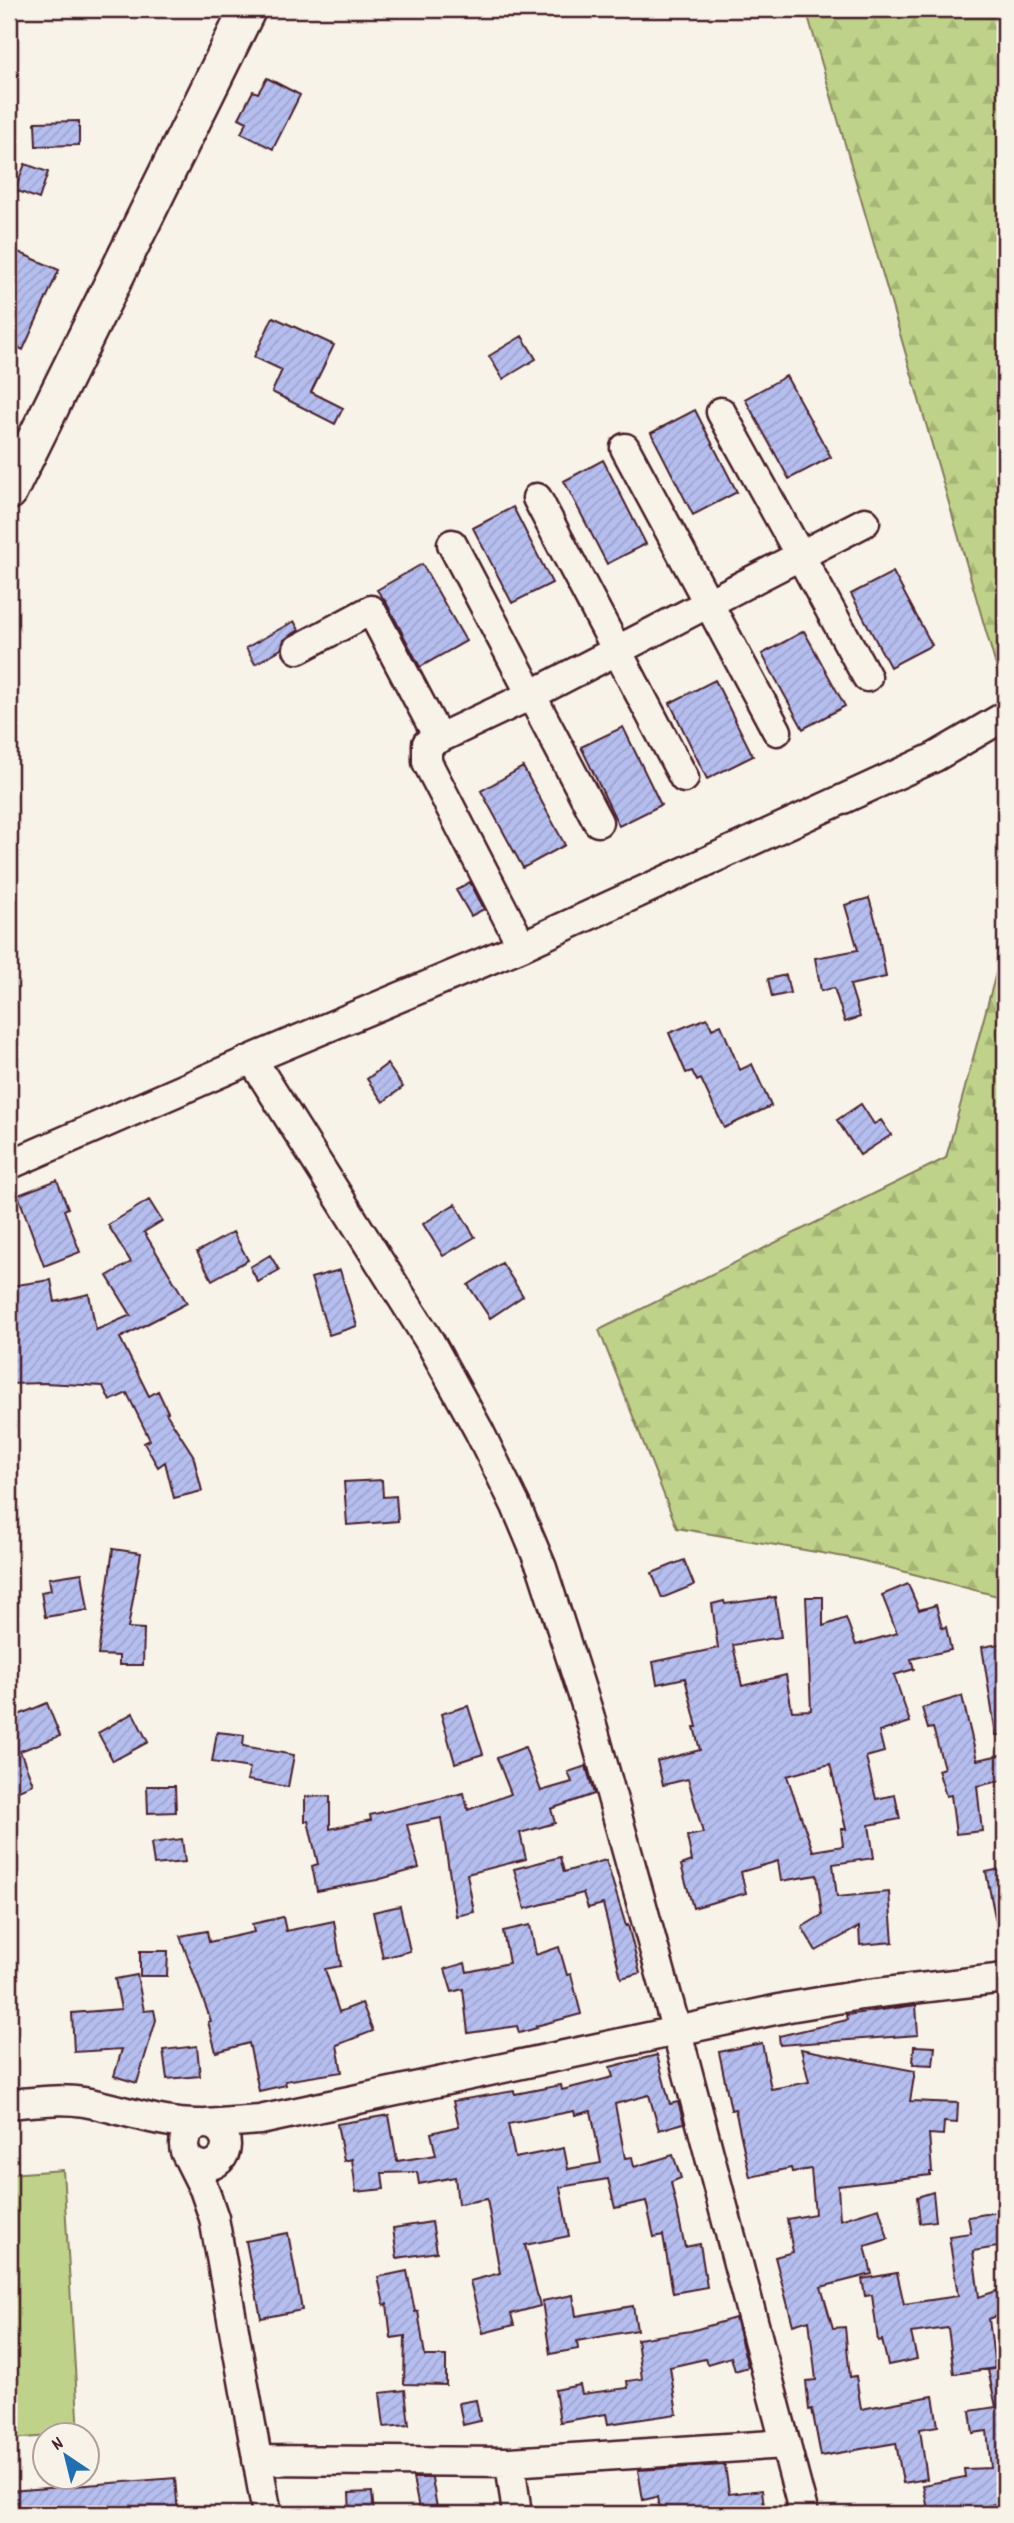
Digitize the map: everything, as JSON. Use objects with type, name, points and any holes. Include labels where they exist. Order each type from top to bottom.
[{"type":"main road","points":[[9,492],[248,9]]},
{"type":"street","points":[[722,412],[867,677]]},
{"type":"street","points":[[625,448],[777,732]]},
{"type":"street","points":[[537,498],[684,779]]},
{"type":"street","points":[[522,946],[427,762],[427,744],[531,695],[865,522]]},
{"type":"street","points":[[452,544],[598,822]]},
{"type":"street","points":[[298,649],[371,610],[438,737]]},
{"type":"street","points":[[9,1165],[522,946],[935,757],[1005,716]]},
{"type":"street","points":[[252,1059],[430,1342],[479,1431],[542,1568],[589,1714],[677,2032],[804,2514]]},
{"type":"street","points":[[9,2104],[63,2100],[84,2102],[168,2123],[232,2123],[789,2007],[861,1995],[1005,1978]]},
{"type":"street","points":[[127,2114],[173,2140],[188,2157],[199,2165],[206,2166],[221,2158],[241,2137],[280,2115]]},
{"type":"street","points":[[214,2218],[214,2186],[226,2148],[224,2136],[216,2127],[203,2124],[190,2130],[184,2143],[214,2218],[267,2514]]},
{"type":"street","points":[[257,2460],[510,2462],[786,2444]]},
{"type":"street","points":[[510,2462],[517,2514]]},
{"type":"green space","points":[[806,9],[1005,9],[1005,697]]},
{"type":"green space","points":[[1005,940],[1005,1598],[856,1559],[677,1528],[599,1330],[946,1158]]},
{"type":"green space","points":[[63,2170],[78,2422],[32,2422],[32,2437],[9,2439],[9,2174]]},
{"type":"building","points":[[267,78],[300,95],[273,149],[241,133],[247,122],[239,118],[253,91],[258,93]]},
{"type":"building","points":[[79,121],[79,145],[36,146],[35,122]]},
{"type":"building","points":[[25,164],[48,172],[39,199],[15,190]]},
{"type":"building","points":[[9,248],[59,270],[23,350],[9,343]]},
{"type":"building","points":[[273,317],[334,345],[311,392],[343,408],[335,424],[272,392],[282,370],[254,357]]},
{"type":"building","points":[[522,336],[536,359],[503,379],[489,356]]},
{"type":"building","points":[[786,376],[831,457],[789,479],[745,399]]},
{"type":"building","points":[[695,410],[737,492],[693,515],[651,433]]},
{"type":"building","points":[[603,460],[646,544],[607,564],[564,481]]},
{"type":"building","points":[[513,507],[552,583],[512,603],[473,528]]},
{"type":"building","points":[[422,564],[466,641],[420,667],[377,590]]},
{"type":"building","points":[[893,572],[932,645],[890,667],[851,594]]},
{"type":"building","points":[[294,621],[299,630],[284,640],[281,649],[255,664],[246,648]]},
{"type":"building","points":[[804,631],[845,706],[803,729],[762,654]]},
{"type":"building","points":[[715,680],[753,756],[707,779],[670,703]]},
{"type":"building","points":[[623,727],[661,805],[619,826],[581,747]]},
{"type":"building","points":[[523,767],[565,845],[523,868],[481,791]]},
{"type":"building","points":[[470,882],[484,909],[471,916],[456,890]]},
{"type":"building","points":[[869,898],[886,977],[850,985],[860,1017],[845,1022],[834,988],[821,991],[815,958],[858,950],[845,905]]},
{"type":"building","points":[[786,975],[790,993],[772,997],[768,979]]},
{"type":"building","points":[[707,1018],[712,1029],[721,1025],[740,1070],[752,1064],[771,1106],[724,1128],[701,1079],[697,1081],[692,1071],[686,1073],[669,1033]]},
{"type":"building","points":[[387,1064],[403,1087],[383,1102],[367,1079]]},
{"type":"building","points":[[861,1104],[874,1124],[881,1120],[891,1135],[860,1155],[837,1120]]},
{"type":"building","points":[[57,1180],[68,1208],[64,1210],[80,1252],[44,1266],[18,1195]]},
{"type":"building","points":[[149,1200],[162,1221],[144,1232],[187,1303],[120,1338],[149,1396],[158,1391],[168,1412],[166,1413],[193,1455],[202,1491],[174,1498],[165,1462],[158,1467],[144,1443],[150,1440],[127,1393],[110,1401],[103,1386],[9,1384],[9,1286],[51,1280],[55,1302],[89,1294],[96,1330],[131,1315],[107,1276],[131,1262],[108,1225]]},
{"type":"building","points":[[455,1204],[475,1237],[443,1256],[423,1224]]},
{"type":"building","points":[[233,1232],[248,1260],[212,1280],[197,1252]]},
{"type":"building","points":[[270,1255],[279,1270],[258,1282],[250,1267]]},
{"type":"building","points":[[502,1263],[523,1296],[490,1318],[468,1285]]},
{"type":"building","points":[[340,1270],[357,1326],[329,1335],[311,1278]]},
{"type":"building","points":[[382,1480],[383,1497],[396,1496],[398,1521],[347,1525],[344,1482]]},
{"type":"building","points":[[113,1549],[141,1553],[128,1628],[144,1629],[143,1665],[119,1665],[119,1656],[98,1655]]},
{"type":"building","points":[[684,1560],[694,1585],[662,1598],[652,1573]]},
{"type":"building","points":[[82,1573],[88,1610],[45,1617],[41,1592],[51,1590],[49,1578]]},
{"type":"building","points":[[908,1584],[919,1610],[936,1605],[942,1628],[946,1627],[951,1650],[911,1659],[914,1669],[894,1675],[910,1722],[879,1732],[884,1752],[866,1757],[876,1799],[895,1795],[900,1819],[869,1825],[874,1858],[833,1864],[837,1897],[889,1892],[893,1942],[860,1945],[859,1927],[816,1951],[802,1927],[822,1915],[817,1875],[781,1881],[778,1861],[741,1872],[746,1893],[693,1908],[681,1865],[692,1861],[687,1836],[703,1833],[688,1779],[663,1785],[657,1761],[700,1750],[694,1727],[697,1727],[685,1678],[657,1684],[653,1662],[718,1648],[712,1604],[775,1597],[781,1637],[733,1645],[742,1686],[786,1675],[792,1711],[811,1710],[806,1597],[823,1597],[823,1626],[846,1618],[856,1645],[897,1633],[882,1595]],"holes":[[[830,1764],[846,1829],[841,1829],[843,1846],[813,1851],[787,1776]]]},
{"type":"building","points":[[1005,1643],[1005,1735],[996,1735],[982,1647]]},
{"type":"building","points":[[962,1696],[977,1760],[1005,1754],[1005,1780],[977,1786],[982,1831],[956,1834],[951,1795],[946,1796],[938,1770],[944,1768],[933,1728],[928,1729],[922,1708]]},
{"type":"building","points":[[47,1703],[60,1736],[20,1751],[33,1784],[9,1794],[9,1719]]},
{"type":"building","points":[[468,1706],[483,1754],[455,1763],[441,1714]]},
{"type":"building","points":[[133,1713],[148,1742],[113,1761],[98,1733]]},
{"type":"building","points":[[217,1732],[244,1735],[243,1746],[294,1755],[288,1787],[247,1780],[250,1768],[212,1762]]},
{"type":"building","points":[[525,1747],[541,1791],[572,1782],[568,1772],[586,1766],[594,1794],[551,1809],[555,1823],[520,1833],[526,1859],[467,1874],[474,1912],[456,1916],[441,1818],[407,1825],[419,1868],[377,1880],[317,1891],[312,1866],[318,1864],[308,1821],[305,1821],[305,1797],[330,1796],[330,1829],[371,1820],[370,1815],[464,1793],[468,1810],[511,1794],[497,1758]]},
{"type":"building","points":[[147,1786],[175,1786],[176,1812],[148,1813]]},
{"type":"building","points":[[182,1839],[185,1862],[154,1865],[151,1843]]},
{"type":"building","points":[[560,1857],[564,1872],[606,1860],[626,1926],[628,1925],[640,1973],[621,1978],[603,1904],[588,1908],[583,1893],[525,1909],[514,1869]]},
{"type":"building","points":[[1005,1868],[1005,1931],[998,1932],[986,1872]]},
{"type":"building","points":[[400,1906],[410,1951],[383,1958],[373,1912]]},
{"type":"building","points":[[283,1917],[286,1931],[334,1921],[341,1966],[325,1969],[339,2012],[362,2003],[373,2031],[337,2045],[342,2072],[285,2081],[286,2085],[259,2091],[249,2043],[216,2052],[208,2022],[211,2021],[180,1936],[207,1931],[209,1942],[254,1932],[252,1924]]},
{"type":"building","points":[[530,1925],[536,1955],[559,1947],[567,1975],[571,1974],[581,2014],[519,2033],[517,2026],[468,2033],[463,1989],[452,1992],[445,1969],[465,1963],[467,1972],[509,1963],[503,1931]]},
{"type":"building","points":[[140,1951],[168,1951],[167,1976],[140,1976]]},
{"type":"building","points":[[137,1975],[144,2011],[154,2010],[156,2020],[137,2083],[114,2076],[122,2049],[74,2052],[72,2013],[121,2009],[115,1979]]},
{"type":"building","points":[[916,2005],[918,2035],[780,2045],[779,2036],[847,2020],[846,2015]]},
{"type":"building","points":[[762,2043],[771,2089],[809,2082],[801,2049],[915,2071],[910,2101],[958,2103],[957,2123],[944,2122],[943,2135],[929,2134],[930,2175],[838,2186],[840,2220],[879,2208],[888,2239],[865,2246],[872,2274],[821,2287],[833,2328],[845,2327],[850,2377],[856,2376],[861,2409],[933,2396],[938,2426],[920,2429],[927,2479],[903,2483],[896,2443],[821,2456],[812,2409],[809,2410],[806,2381],[816,2380],[809,2320],[793,2325],[775,2257],[793,2252],[787,2219],[815,2214],[811,2169],[792,2172],[791,2168],[750,2177],[735,2109],[731,2110],[719,2052]]},
{"type":"building","points":[[197,2046],[200,2076],[167,2079],[163,2050]]},
{"type":"building","points":[[914,2046],[935,2047],[933,2065],[913,2064]]},
{"type":"building","points":[[657,2055],[670,2104],[678,2102],[684,2123],[659,2130],[649,2095],[615,2104],[625,2158],[632,2157],[634,2167],[673,2155],[681,2178],[671,2182],[685,2247],[700,2244],[707,2287],[673,2293],[663,2235],[654,2237],[646,2201],[615,2208],[608,2179],[560,2187],[569,2236],[525,2245],[540,2306],[511,2314],[514,2325],[483,2333],[470,2281],[500,2273],[487,2199],[458,2204],[455,2177],[419,2184],[417,2172],[382,2173],[384,2189],[356,2192],[352,2159],[344,2161],[337,2124],[389,2115],[397,2161],[436,2155],[431,2133],[459,2126],[453,2101],[514,2091],[515,2094],[561,2085],[562,2090],[613,2077],[610,2067]],"holes":[[[574,2111],[575,2115],[591,2111],[601,2163],[568,2169],[564,2148],[515,2158],[508,2124]]]},
{"type":"building","points":[[933,2192],[936,2221],[920,2223],[917,2197]]},
{"type":"building","points":[[998,2212],[1004,2246],[973,2251],[979,2297],[1005,2288],[1005,2313],[989,2319],[995,2368],[954,2374],[948,2328],[911,2333],[917,2359],[888,2365],[882,2340],[878,2341],[872,2295],[865,2296],[862,2279],[897,2273],[904,2304],[958,2296],[949,2236],[971,2233],[968,2217]]},
{"type":"building","points":[[432,2222],[437,2252],[397,2258],[393,2228]]},
{"type":"building","points":[[288,2233],[302,2310],[261,2318],[246,2241]]},
{"type":"building","points":[[407,2271],[415,2312],[418,2311],[425,2356],[446,2356],[446,2385],[404,2384],[405,2336],[391,2338],[387,2304],[384,2305],[378,2277]]},
{"type":"building","points":[[573,2295],[576,2316],[633,2306],[637,2330],[577,2341],[578,2349],[550,2354],[542,2301]]},
{"type":"building","points":[[735,2318],[748,2367],[735,2371],[731,2357],[707,2364],[705,2359],[670,2367],[677,2414],[608,2424],[606,2414],[560,2422],[555,2390],[580,2385],[582,2394],[628,2388],[627,2381],[642,2379],[637,2339],[691,2331]]},
{"type":"building","points":[[1005,2367],[1005,2502],[947,2514],[929,2514],[923,2485],[965,2477],[964,2469],[991,2468],[987,2431],[973,2433],[970,2411],[996,2407],[988,2370]]},
{"type":"building","points":[[405,2390],[409,2425],[384,2427],[380,2393]]},
{"type":"building","points":[[476,2400],[480,2421],[463,2425],[459,2403]]},
{"type":"building","points":[[725,2465],[729,2494],[762,2490],[765,2514],[660,2514],[657,2497],[643,2500],[638,2470]]},
{"type":"building","points":[[175,2478],[178,2514],[12,2514],[10,2491],[102,2492],[102,2484]]},
{"type":"building","points":[[413,2478],[432,2478],[438,2514],[420,2514]]},
{"type":"building","points":[[372,2492],[374,2514],[350,2514],[349,2493]]}]
